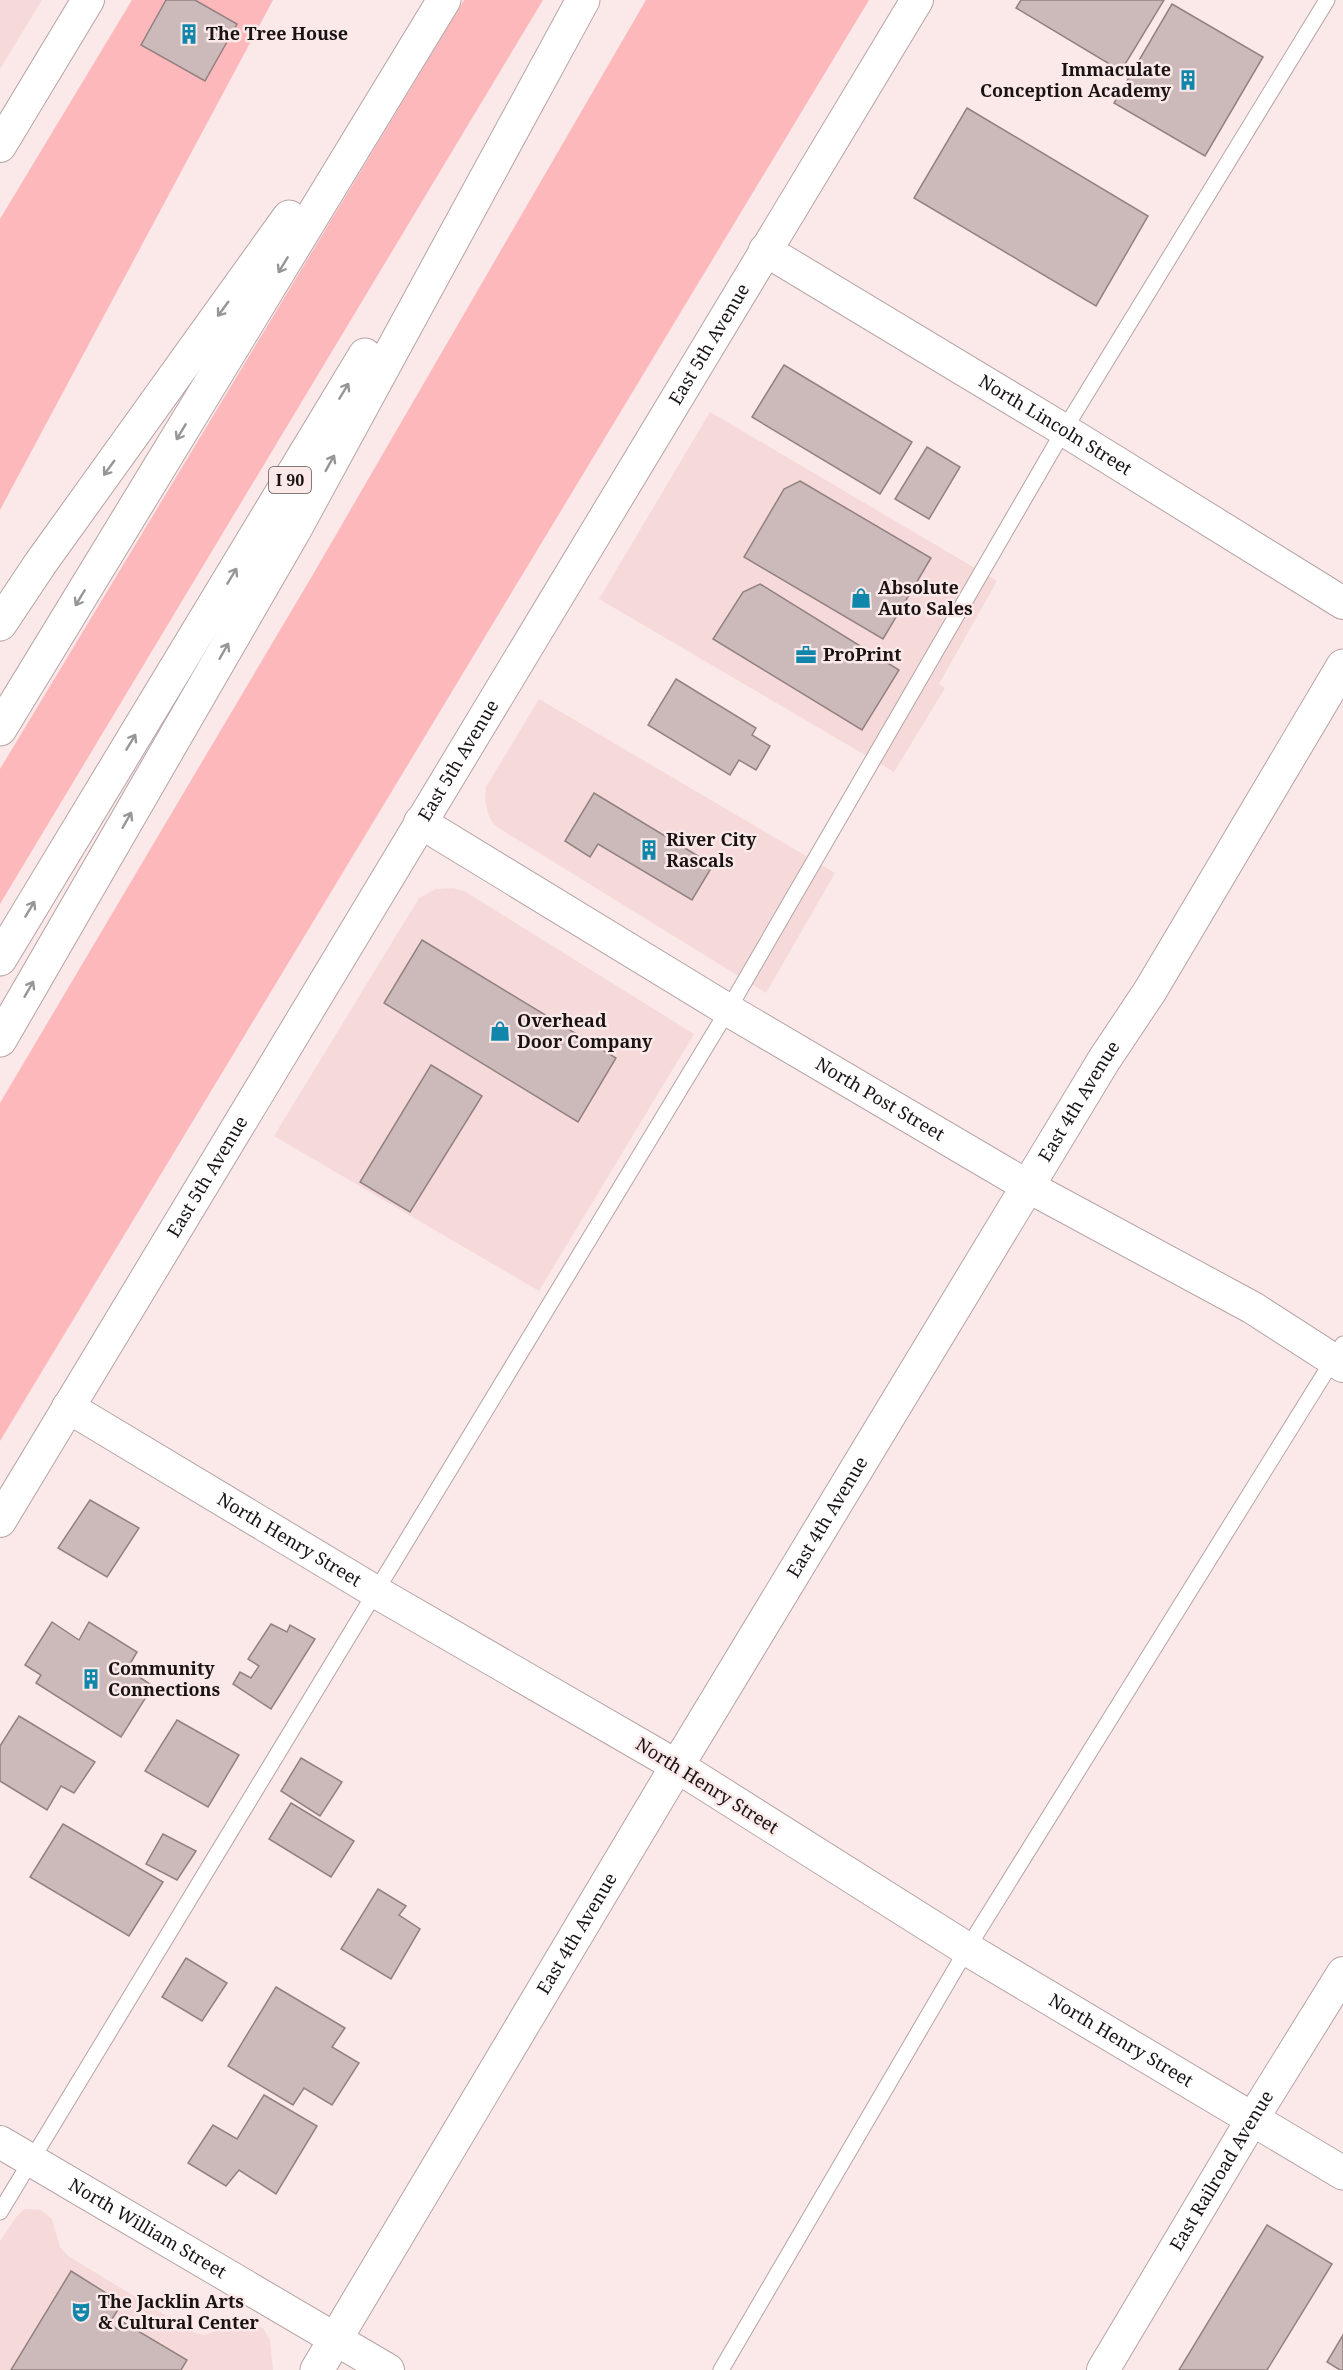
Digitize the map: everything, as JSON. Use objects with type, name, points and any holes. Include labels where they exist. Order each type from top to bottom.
[{"type":"main road","name":"I 90","points":[[0,959],[581,0]]},
{"type":"main road","points":[[0,1040],[294,531],[581,0]]},
{"type":"main road","points":[[0,624],[40,564],[442,3]]},
{"type":"main road","points":[[0,729],[442,3]]},
{"type":"main road","name":"East 4th Avenue","points":[[317,2370],[677,1766],[1104,1060],[1150,991],[1343,666]]},
{"type":"main road","name":"North Henry Street","points":[[677,1766],[967,1949],[1343,2173]]},
{"type":"street","points":[[0,146],[88,0]]},
{"type":"street","name":"East 5th Avenue","points":[[0,1521],[917,0]]},
{"type":"street","name":"North Lincoln Street","points":[[765,250],[1064,430],[1343,603]]},
{"type":"street","name":"North Post Street","points":[[420,822],[728,1010],[1029,1187],[1340,1357]]},
{"type":"street","name":"North Henry Street","points":[[68,1407],[376,1592],[677,1766]]},
{"type":"street","name":"East Railroad Avenue","points":[[1103,2370],[1252,2118],[1343,1972]]},
{"type":"street","name":"North William Street","points":[[0,2142],[388,2370]]},
{"type":"lane","points":[[0,2212],[728,1010],[1064,430],[1327,0]]},
{"type":"lane","points":[[721,2370],[967,1949],[1340,1357]]},
{"type":"shaded area","points":[[0,0],[42,0],[0,69]]},
{"type":"shaded area","points":[[132,0],[273,0],[0,510],[0,219]]},
{"type":"shaded area","points":[[464,0],[543,0],[0,904],[0,769]]},
{"type":"shaded area","points":[[646,0],[869,0],[0,1441],[0,1103],[315,571]]},
{"type":"shaded area","points":[[710,412],[997,581],[939,684],[945,688],[894,772],[599,599]]},
{"type":"shaded area","points":[[539,699],[835,873],[766,993],[494,825],[488,814],[485,799],[486,787]]},
{"type":"shaded area","points":[[453,888],[466,892],[694,1034],[539,1291],[274,1136],[419,898],[436,889]]},
{"type":"shaded area","points":[[24,2209],[41,2210],[52,2219],[60,2247],[68,2256],[195,2333],[205,2335],[244,2321],[263,2328],[270,2340],[273,2370],[0,2370],[0,2241]]},
{"type":"building","name":"The Tree House","points":[[166,0],[195,0],[237,24],[205,81],[141,45]]},
{"type":"building","name":"Immaculate Conception Academy","points":[[1021,0],[1164,0],[1121,71],[1016,8]]},
{"type":"building","name":"Immaculate Conception Academy","points":[[1172,4],[1263,57],[1205,156],[1114,103]]},
{"type":"building","points":[[967,108],[1148,216],[1096,306],[914,198]]},
{"type":"building","points":[[784,365],[912,442],[880,494],[752,417]]},
{"type":"building","points":[[927,447],[960,467],[929,519],[895,499]]},
{"type":"building","name":"Absolute Auto Sales","points":[[800,481],[931,558],[883,639],[744,557],[784,489]]},
{"type":"building","name":"ProPrint","points":[[760,584],[899,670],[862,730],[713,639],[743,592]]},
{"type":"building","points":[[676,679],[756,728],[752,735],[770,746],[756,770],[739,760],[730,775],[648,725]]},
{"type":"building","name":"River City Rascals","points":[[594,793],[713,865],[692,900],[598,844],[590,857],[565,841]]},
{"type":"building","name":"Overhead Door Company","points":[[422,940],[616,1058],[578,1122],[384,1003]]},
{"type":"building","points":[[431,1065],[482,1096],[410,1212],[360,1182]]},
{"type":"building","points":[[90,1500],[139,1528],[107,1577],[58,1548]]},
{"type":"building","name":"Community Connections","points":[[52,1622],[79,1640],[89,1622],[137,1652],[127,1669],[153,1686],[121,1737],[36,1683],[41,1675],[25,1665]]},
{"type":"building","points":[[271,1624],[287,1632],[290,1625],[315,1639],[271,1709],[233,1684],[240,1672],[251,1678],[259,1666],[248,1659]]},
{"type":"building","points":[[19,1716],[95,1762],[74,1793],[61,1786],[47,1810],[0,1781],[0,1746]]},
{"type":"building","points":[[177,1720],[239,1755],[208,1807],[145,1771]]},
{"type":"building","points":[[301,1758],[342,1782],[320,1816],[281,1791]]},
{"type":"building","points":[[291,1803],[354,1841],[331,1877],[269,1839]]},
{"type":"building","points":[[63,1824],[163,1882],[129,1936],[30,1877]]},
{"type":"building","points":[[163,1834],[196,1851],[177,1880],[146,1864]]},
{"type":"building","points":[[378,1889],[406,1906],[399,1915],[420,1929],[391,1979],[341,1949]]},
{"type":"building","points":[[186,1958],[227,1983],[202,2021],[162,1997]]},
{"type":"building","points":[[276,1987],[345,2028],[332,2047],[359,2063],[332,2105],[304,2088],[293,2105],[228,2066]]},
{"type":"building","points":[[264,2095],[317,2126],[276,2194],[239,2170],[226,2186],[188,2163],[213,2125],[237,2139]]},
{"type":"building","points":[[1267,2225],[1332,2264],[1267,2370],[1179,2370]]},
{"type":"building","name":"The Jacklin Arts & Cultural Center","points":[[71,2271],[122,2303],[109,2324],[119,2330],[123,2322],[187,2360],[181,2370],[11,2370]]},
{"type":"building","points":[[1343,2335],[1343,2370],[1340,2370],[1327,2362]]},
{"type":"place","name":"The Tree House","points":[[189,34]]},
{"type":"place","name":"Immaculate Conception Academy","points":[[1188,80]]},
{"type":"place","name":"Absolute Auto Sales","points":[[861,598]]},
{"type":"place","name":"ProPrint","points":[[806,655]]},
{"type":"place","name":"River City Rascals","points":[[649,850]]},
{"type":"place","name":"Overhead Door Company","points":[[500,1031]]},
{"type":"place","name":"Community Connections","points":[[91,1679]]},
{"type":"place","name":"The Jacklin Arts & Cultural Center","points":[[81,2312]]}]
